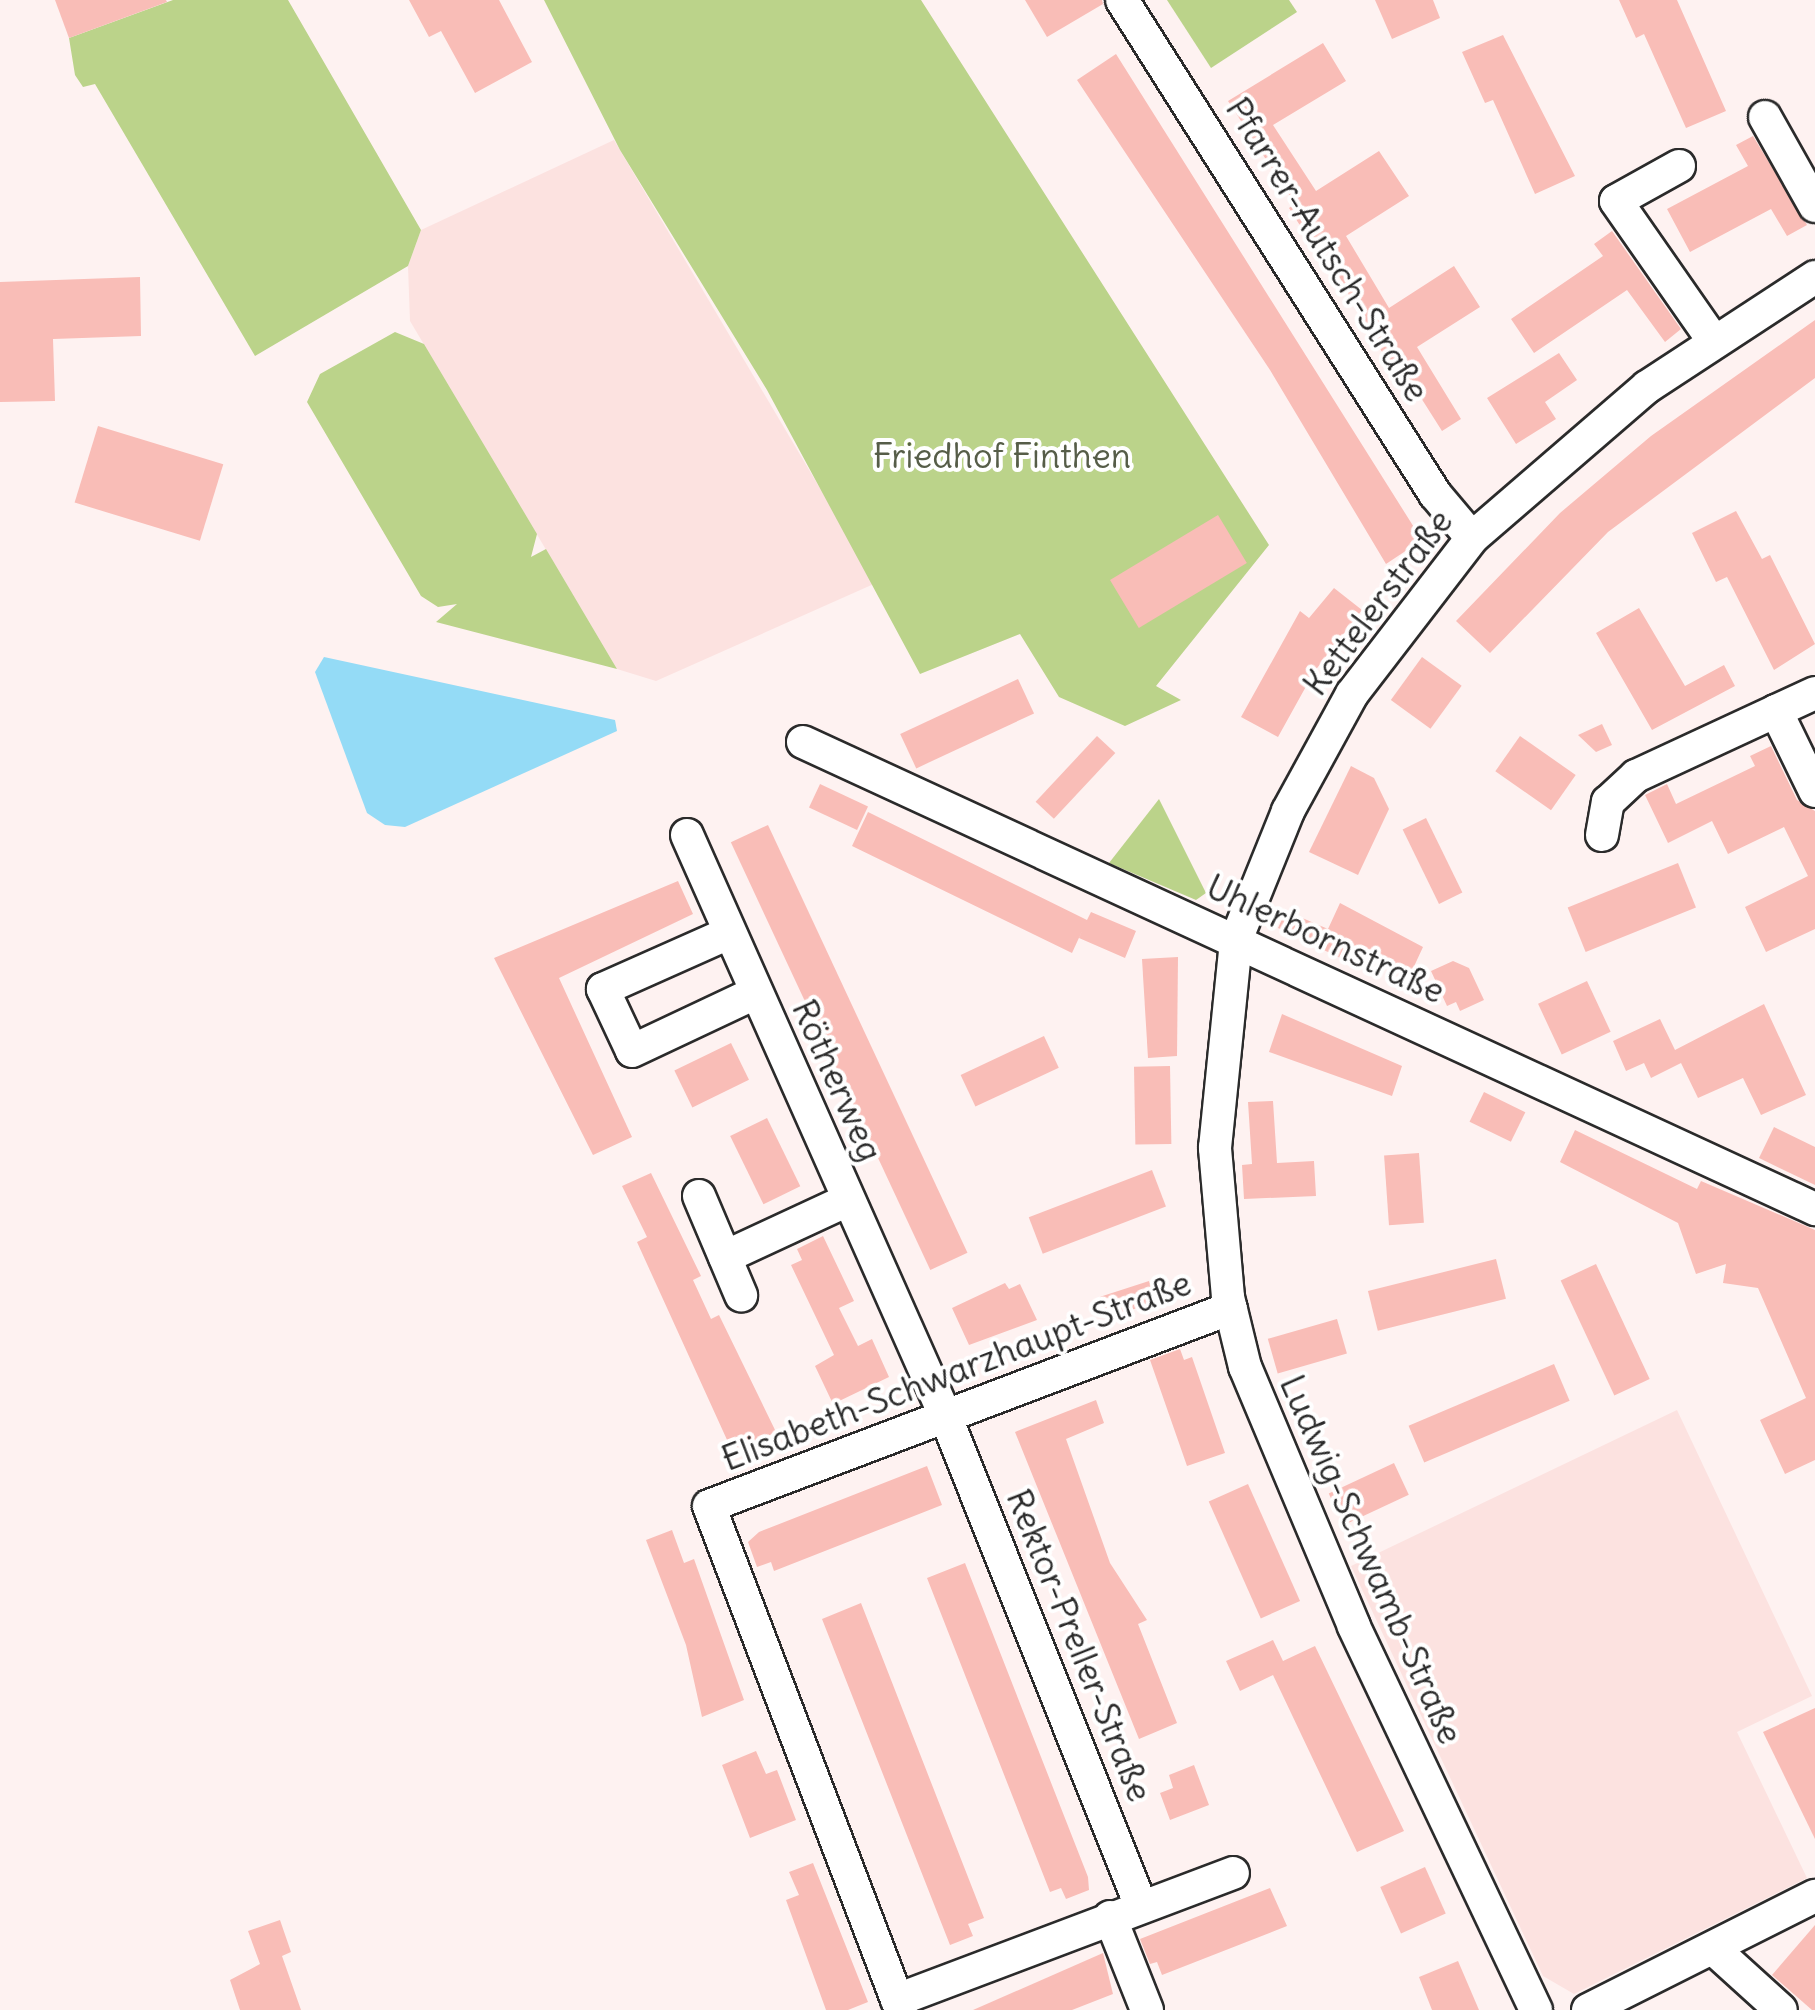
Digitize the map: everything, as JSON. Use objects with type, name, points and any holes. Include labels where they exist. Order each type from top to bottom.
[{"type":"street","name":"Pfarrer-Autsch-Straße","points":[[1122,0],[1426,479],[1472,538]]},
{"type":"street","points":[[1764,117],[1815,206]]},
{"type":"street","points":[[1680,166],[1616,201],[1713,340]]},
{"type":"street","name":"Kettelerstraße","points":[[1236,940],[1288,811],[1352,694],[1472,538],[1584,438],[1713,340],[1815,277]]},
{"type":"street","points":[[1602,835],[1608,802],[1636,776],[1815,693]]},
{"type":"street","points":[[1776,711],[1815,791]]},
{"type":"street","name":"Uhlerbornstraße","points":[[804,742],[1815,1208]]},
{"type":"street","name":"Rötherweg","points":[[687,835],[945,1414]]},
{"type":"street","name":"Rötherweg","points":[[729,932],[603,989],[632,1051],[755,993]]},
{"type":"street","name":"Ludwig-Schwamb-Straße","points":[[1236,940],[1214,1148],[1230,1308],[1276,1452],[1536,2010]]},
{"type":"street","points":[[699,1196],[741,1295]]},
{"type":"street","name":"Rötherweg","points":[[725,1257],[848,1200]]},
{"type":"street","name":"Elisabeth-Schwarzhaupt-Straße","points":[[899,2005],[709,1506],[1230,1308]]},
{"type":"street","name":"Rektor-Preller-Straße","points":[[945,1414],[1125,1911],[1148,2010]]},
{"type":"street","points":[[899,2005],[1125,1911],[1233,1872]]},
{"type":"street","points":[[1588,2010],[1717,1952],[1815,1896]]},
{"type":"street","points":[[1717,1952],[1781,2010]]},
{"type":"shaded area","points":[[614,140],[876,583],[656,681],[617,669],[410,321],[408,266],[421,230]]},
{"type":"shaded area","points":[[1677,1410],[1812,1696],[1737,1732],[1807,1878],[1574,1994],[1543,1976],[1351,1566]]},
{"type":"green space","points":[[173,0],[288,0],[421,230],[408,266],[255,356],[95,84],[83,87],[75,75],[69,38]]},
{"type":"green space","name":"Friedhof Finthen","points":[[544,0],[921,0],[1269,545],[1156,686],[1181,700],[1125,726],[1059,697],[1020,634],[920,674],[767,390],[620,150]]},
{"type":"green space","points":[[1167,0],[1289,0],[1297,12],[1211,68]]},
{"type":"green space","points":[[395,332],[424,344],[537,534],[531,557],[546,549],[617,669],[436,622],[457,604],[438,607],[421,596],[307,402],[320,374]]},
{"type":"green space","points":[[1159,799],[1206,893],[1196,900],[1109,863]]},
{"type":"water","points":[[324,657],[615,720],[617,731],[405,827],[385,825],[367,813],[315,672]]},
{"type":"building","points":[[55,0],[166,0],[167,2],[69,38]]},
{"type":"building","points":[[409,0],[499,0],[532,62],[475,93],[441,31],[429,37]]},
{"type":"building","points":[[1025,0],[1102,0],[1103,4],[1047,37]]},
{"type":"building","points":[[1375,0],[1433,0],[1440,18],[1392,39]]},
{"type":"building","points":[[1619,0],[1677,0],[1726,111],[1686,128],[1644,34],[1636,38]]},
{"type":"building","points":[[1503,35],[1575,176],[1535,194],[1493,100],[1485,103],[1462,52]]},
{"type":"building","points":[[1323,43],[1346,81],[1273,125],[1316,191],[1379,151],[1409,196],[1346,236],[1389,308],[1454,266],[1480,307],[1417,347],[1461,419],[1442,431],[1397,360],[1390,364],[1364,324],[1325,249],[1318,254],[1289,208],[1295,204],[1228,101]]},
{"type":"building","points":[[1116,54],[1422,540],[1386,564],[1270,370],[1077,80]]},
{"type":"building","points":[[1753,136],[1807,225],[1787,236],[1771,209],[1690,252],[1667,209],[1748,166],[1736,145]]},
{"type":"building","points":[[1612,231],[1681,329],[1665,342],[1627,290],[1534,353],[1511,319],[1603,256],[1594,244]]},
{"type":"building","points":[[140,277],[141,336],[53,339],[55,401],[0,402],[0,282]]},
{"type":"building","points":[[1815,320],[1815,378],[1608,532],[1490,653],[1456,621],[1560,513],[1651,436]]},
{"type":"building","points":[[1559,353],[1577,380],[1545,402],[1556,419],[1516,444],[1487,398]]},
{"type":"building","points":[[98,426],[223,464],[200,541],[75,503]]},
{"type":"building","points":[[1736,511],[1762,559],[1770,555],[1815,644],[1774,670],[1727,577],[1716,582],[1692,533]]},
{"type":"building","points":[[1218,515],[1247,563],[1139,628],[1110,580]]},
{"type":"building","points":[[1334,588],[1362,610],[1314,672],[1278,737],[1241,717],[1300,611],[1309,618]]},
{"type":"building","points":[[1639,608],[1685,686],[1724,665],[1735,686],[1652,730],[1596,633]]},
{"type":"building","points":[[1422,657],[1462,686],[1430,729],[1391,700]]},
{"type":"building","points":[[1018,679],[1034,713],[916,768],[900,734]]},
{"type":"building","points":[[1602,724],[1612,745],[1596,752],[1578,735]]},
{"type":"building","points":[[1097,736],[1115,753],[1054,819],[1036,802]]},
{"type":"building","points":[[1520,736],[1576,775],[1551,810],[1495,771]]},
{"type":"building","points":[[1771,746],[1797,800],[1815,811],[1815,929],[1766,952],[1745,907],[1808,876],[1784,827],[1728,854],[1712,821],[1668,843],[1645,795],[1667,784],[1676,804],[1755,766],[1750,756]]},
{"type":"building","points":[[1351,766],[1374,778],[1389,809],[1358,875],[1309,852]]},
{"type":"building","points":[[820,784],[868,806],[857,830],[809,808]]},
{"type":"building","points":[[868,812],[1087,920],[1091,912],[1136,931],[1125,958],[1079,938],[1083,929],[1072,953],[852,846]]},
{"type":"building","points":[[1426,818],[1462,893],[1439,904],[1403,829]]},
{"type":"building","points":[[768,825],[967,1253],[930,1270],[731,842]]},
{"type":"building","points":[[1678,863],[1696,908],[1586,952],[1568,908]]},
{"type":"building","points":[[678,881],[693,914],[559,978],[632,1137],[593,1155],[494,958]]},
{"type":"building","points":[[1340,903],[1423,947],[1410,975],[1365,955],[1359,967],[1278,928],[1286,911],[1328,929]]},
{"type":"building","points":[[1178,957],[1177,1056],[1148,1058],[1142,959]]},
{"type":"building","points":[[1453,961],[1469,968],[1484,1000],[1460,1011],[1456,1002],[1447,1006],[1431,971]]},
{"type":"building","points":[[1587,981],[1611,1032],[1562,1055],[1538,1004]]},
{"type":"building","points":[[1764,1004],[1806,1095],[1761,1115],[1743,1078],[1698,1098],[1681,1063],[1651,1078],[1644,1063],[1626,1071],[1613,1041],[1660,1019],[1675,1050]]},
{"type":"building","points":[[1282,1014],[1402,1066],[1392,1096],[1269,1052]]},
{"type":"building","points":[[1044,1036],[1059,1068],[975,1107],[961,1075]]},
{"type":"building","points":[[731,1043],[749,1080],[692,1107],[674,1071]]},
{"type":"building","points":[[1170,1066],[1171,1144],[1135,1145],[1134,1067]]},
{"type":"building","points":[[1484,1092],[1525,1112],[1511,1142],[1470,1122]]},
{"type":"building","points":[[1273,1101],[1277,1163],[1314,1161],[1316,1196],[1244,1199],[1242,1165],[1252,1164],[1248,1102]]},
{"type":"building","points":[[767,1118],[800,1186],[763,1204],[730,1136]]},
{"type":"building","points":[[1774,1127],[1815,1147],[1815,1185],[1759,1158]]},
{"type":"building","points":[[1575,1130],[1697,1189],[1701,1181],[1815,1230],[1815,1460],[1785,1474],[1760,1420],[1806,1398],[1758,1288],[1723,1283],[1726,1264],[1696,1274],[1678,1223],[1560,1162]]},
{"type":"building","points":[[1419,1153],[1424,1223],[1389,1225],[1384,1155]]},
{"type":"building","points":[[1152,1170],[1166,1206],[1043,1254],[1029,1217]]},
{"type":"building","points":[[651,1173],[701,1276],[693,1280],[711,1319],[719,1315],[776,1432],[733,1453],[637,1242],[647,1237],[622,1186]]},
{"type":"building","points":[[823,1236],[854,1301],[839,1308],[858,1346],[872,1339],[889,1377],[833,1404],[815,1366],[834,1355],[791,1265],[802,1260],[797,1249]]},
{"type":"building","points":[[1496,1259],[1506,1299],[1378,1331],[1368,1291]]},
{"type":"building","points":[[1596,1264],[1650,1379],[1614,1396],[1561,1280]]},
{"type":"building","points":[[1149,1281],[1156,1302],[1106,1318],[1100,1297]]},
{"type":"building","points":[[1005,1283],[1009,1289],[1020,1284],[1037,1320],[969,1345],[952,1308]]},
{"type":"building","points":[[1337,1319],[1347,1354],[1278,1373],[1268,1339]]},
{"type":"building","points":[[1180,1349],[1184,1360],[1192,1357],[1225,1453],[1187,1466],[1150,1360]]},
{"type":"building","points":[[1554,1364],[1570,1401],[1424,1463],[1409,1426]]},
{"type":"building","points":[[1096,1400],[1104,1423],[1066,1439],[1110,1563],[1147,1620],[1138,1624],[1177,1723],[1139,1739],[1015,1432]]},
{"type":"building","points":[[1394,1463],[1409,1495],[1344,1525],[1329,1493]]},
{"type":"building","points":[[927,1466],[942,1505],[774,1571],[771,1562],[757,1567],[748,1542],[759,1532]]},
{"type":"building","points":[[1248,1484],[1300,1601],[1261,1618],[1209,1501]]},
{"type":"building","points":[[672,1530],[684,1563],[694,1559],[744,1700],[702,1717],[686,1645],[646,1540]]},
{"type":"building","points":[[965,1563],[1088,1877],[1089,1890],[1066,1899],[1061,1888],[1050,1892],[927,1578]]},
{"type":"building","points":[[861,1603],[984,1918],[968,1924],[973,1936],[950,1945],[822,1619]]},
{"type":"building","points":[[1273,1640],[1283,1661],[1315,1646],[1404,1831],[1357,1852],[1273,1675],[1240,1691],[1226,1661]]},
{"type":"building","points":[[1815,1708],[1815,1839],[1763,1732]]},
{"type":"building","points":[[756,1751],[766,1774],[777,1770],[796,1820],[750,1838],[722,1765]]},
{"type":"building","points":[[1194,1765],[1209,1805],[1170,1820],[1160,1793],[1173,1788],[1169,1775]]},
{"type":"building","points":[[813,1863],[868,2002],[848,2010],[826,2010],[786,1900],[799,1895],[789,1872]]},
{"type":"building","points":[[1425,1867],[1446,1914],[1401,1934],[1380,1887]]},
{"type":"building","points":[[1270,1888],[1287,1926],[1162,1975],[1157,1962],[1150,1964],[1140,1939]]},
{"type":"building","points":[[280,1920],[291,1952],[282,1956],[301,2010],[240,2010],[230,1980],[260,1964],[248,1931]]},
{"type":"building","points":[[1815,1925],[1815,2010],[1812,2010],[1772,1975]]},
{"type":"building","points":[[1103,1953],[1113,1994],[1072,2010],[973,2010]]},
{"type":"building","points":[[1458,1961],[1479,2010],[1432,2010],[1419,1977]]}]
